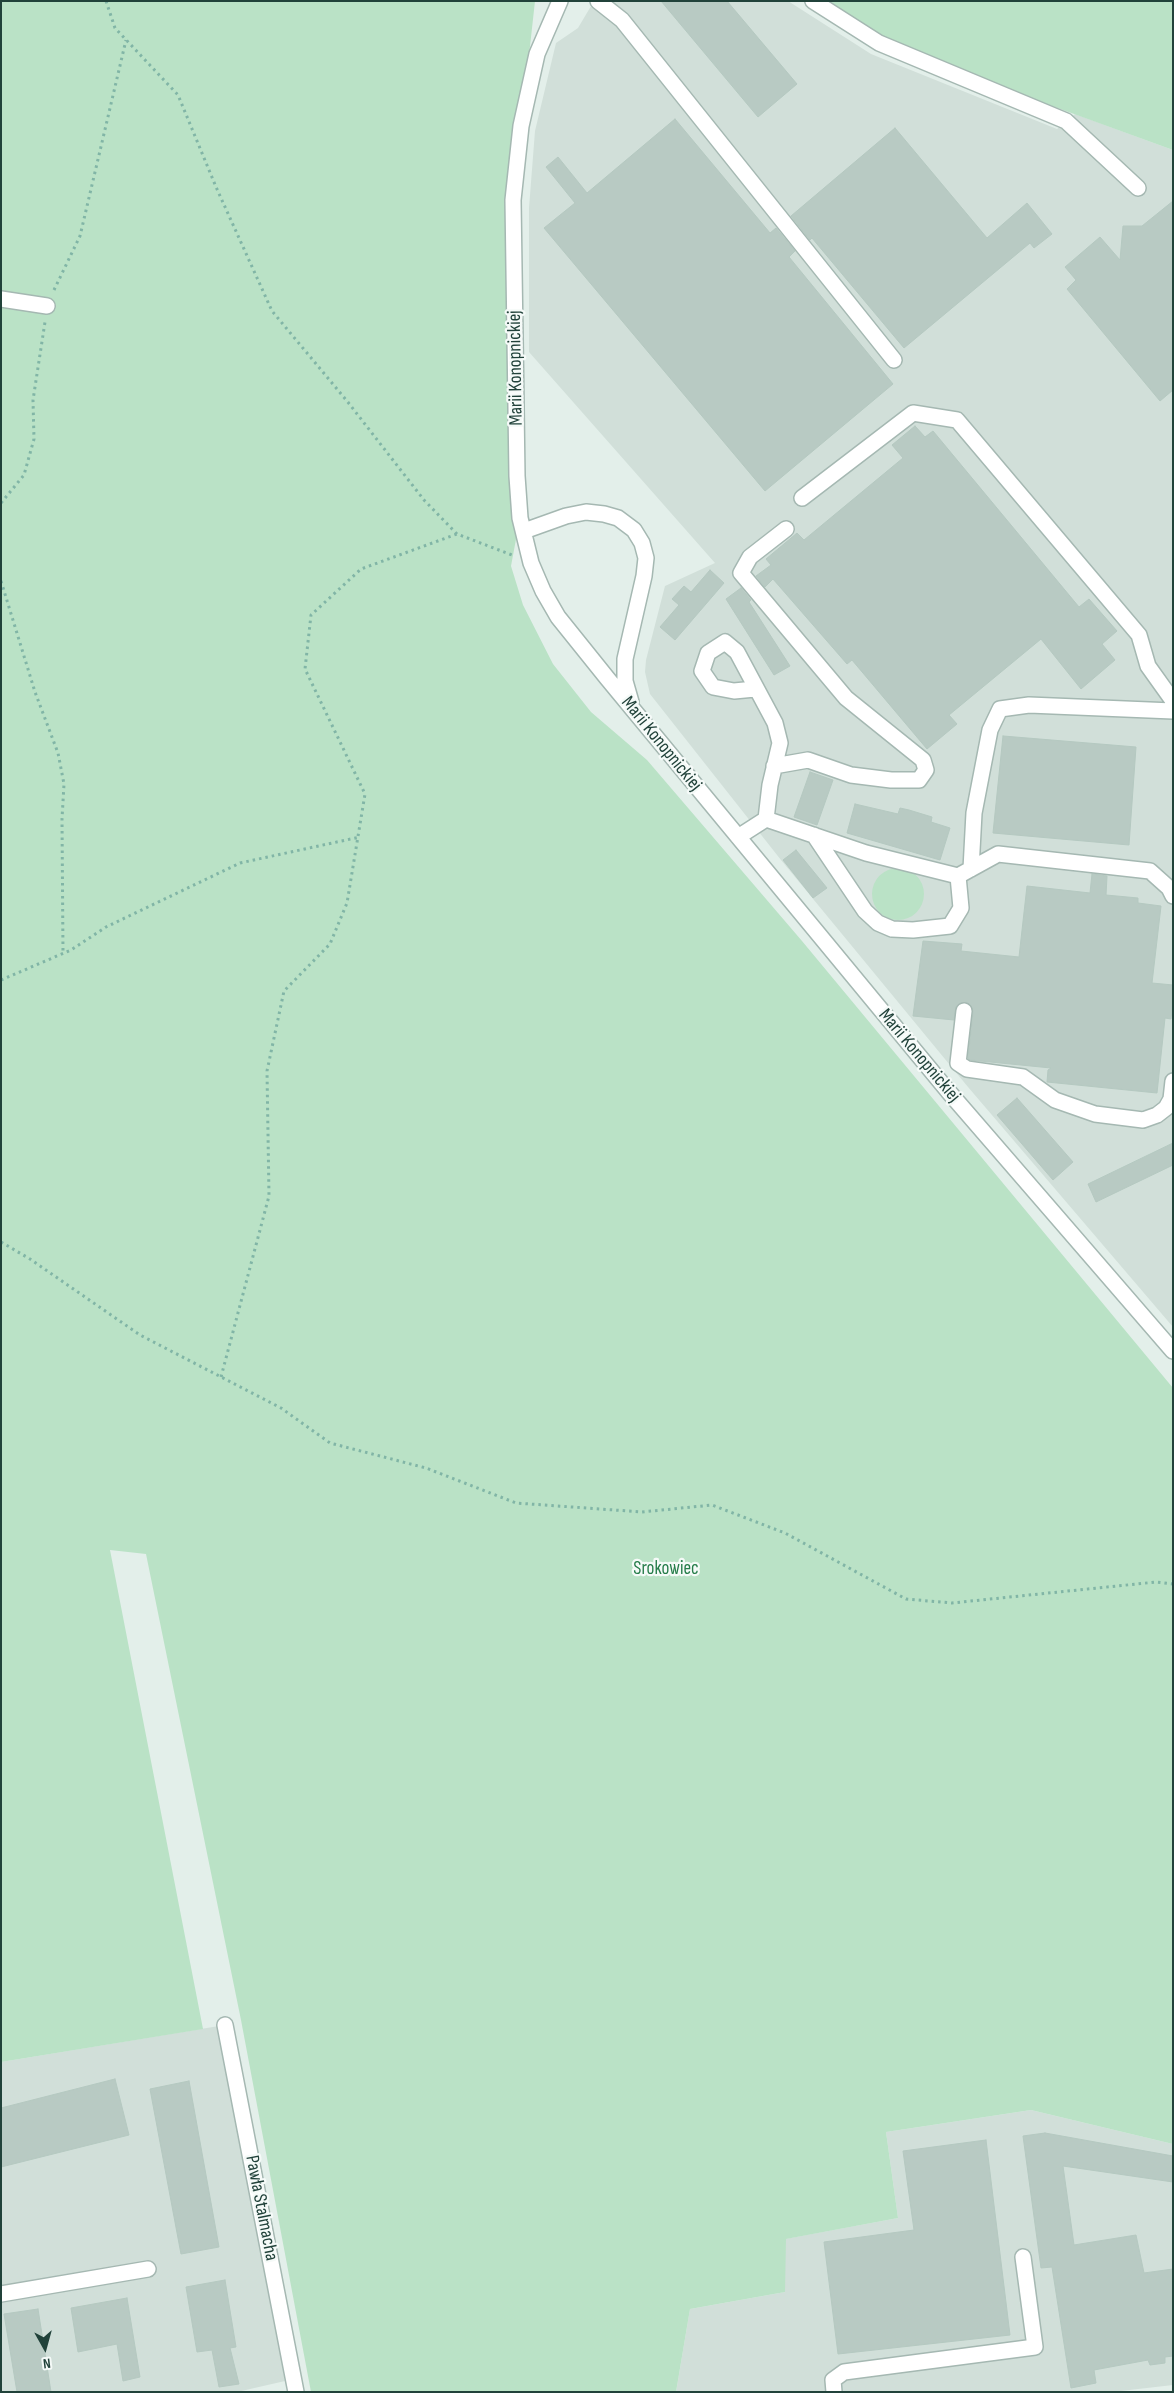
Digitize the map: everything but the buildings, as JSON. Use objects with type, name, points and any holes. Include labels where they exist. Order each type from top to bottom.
[{"type":"street","name":"Marii Konopnickiej","points":[[560,1],[537,54],[521,126],[513,200],[517,476],[520,518],[531,562],[543,591],[558,617],[948,1091],[1173,1351]]},
{"type":"street","points":[[598,1],[622,20],[894,360]]},
{"type":"street","points":[[812,1],[879,43],[1066,121],[1138,188]]},
{"type":"street","points":[[1,299],[47,306]]},
{"type":"street","points":[[802,498],[913,413],[957,420],[1139,635],[1148,666],[1173,701]]},
{"type":"street","points":[[524,531],[566,516],[586,512],[618,518],[634,530],[642,543],[646,558],[644,576],[625,659],[625,681],[632,708]]},
{"type":"street","points":[[774,766],[808,760],[851,774],[891,780],[919,780],[926,770],[923,760],[846,698],[741,573],[750,557],[786,529]]},
{"type":"street","points":[[738,837],[766,819],[774,766],[780,743],[775,722],[755,689]]},
{"type":"street","points":[[814,835],[865,911],[878,923],[892,929],[913,930],[950,926],[961,908],[964,873],[990,730],[1000,709],[1029,705],[1173,710]]},
{"type":"street","points":[[766,819],[866,853],[964,873],[998,854],[1150,871],[1169,888],[1173,896]]},
{"type":"street","points":[[964,1011],[958,1063],[967,1069],[1023,1077],[1055,1100],[1095,1114],[1143,1120],[1157,1115],[1166,1108],[1171,1099],[1173,1081]]},
{"type":"street","name":"Pawła Stalmacha","points":[[225,2025],[296,2392]]},
{"type":"street","points":[[834,2392],[833,2380],[844,2372],[1035,2347],[1023,2257]]},
{"type":"street","points":[[1,2294],[148,2269]]},
{"type":"path","points":[[106,1],[115,28],[178,95],[272,311],[347,401],[424,500],[457,534],[531,562]]},
{"type":"path","points":[[1,503],[24,475],[34,440],[33,400],[47,306],[80,236],[126,40]]},
{"type":"path","points":[[222,1377],[269,1196],[267,1072],[284,991],[330,944],[348,903],[360,837],[365,794],[305,669],[311,615],[361,569],[457,534]]},
{"type":"path","points":[[1,581],[35,692],[58,753],[64,784],[62,819],[63,954]]},
{"type":"path","points":[[1,980],[63,954],[106,927],[240,863],[360,837]]},
{"type":"path","points":[[1,1242],[30,1259],[140,1335],[280,1408],[330,1443],[426,1468],[516,1503],[642,1512],[712,1505],[785,1533],[906,1599],[952,1603],[1156,1582],[1173,1584]]},
{"type":"shaded area","points":[[594,1],[788,1],[871,54],[1057,129],[1075,114],[1173,150],[1173,1327],[968,1087],[781,860],[650,694],[645,672],[646,660],[665,586],[715,563],[529,352],[529,208],[535,131],[556,43],[578,28]]},
{"type":"shaded area","points":[[225,2025],[285,2381],[237,2392],[1,2392],[1,2062]]},
{"type":"shaded area","points":[[1031,2110],[1173,2144],[1173,2385],[1112,2392],[676,2392],[690,2309],[785,2292],[785,2239],[898,2218],[886,2132]]},
{"type":"green space","name":"Srokowiec","points":[[1,1],[535,1],[516,173],[520,518],[511,566],[523,605],[553,664],[591,712],[647,760],[802,941],[1173,1388],[1173,2144],[1031,2110],[886,2132],[898,2218],[786,2239],[785,2292],[690,2309],[676,2392],[311,2392],[241,2020],[146,1554],[110,1550],[203,2029],[1,2062]]},
{"type":"green space","points":[[813,1],[1173,1],[1173,150],[879,43]]},
{"type":"green space","points":[[893,868],[903,868],[913,872],[920,879],[924,894],[920,909],[913,916],[903,920],[893,920],[883,916],[876,909],[872,899],[872,889],[876,879],[883,872]]}]
